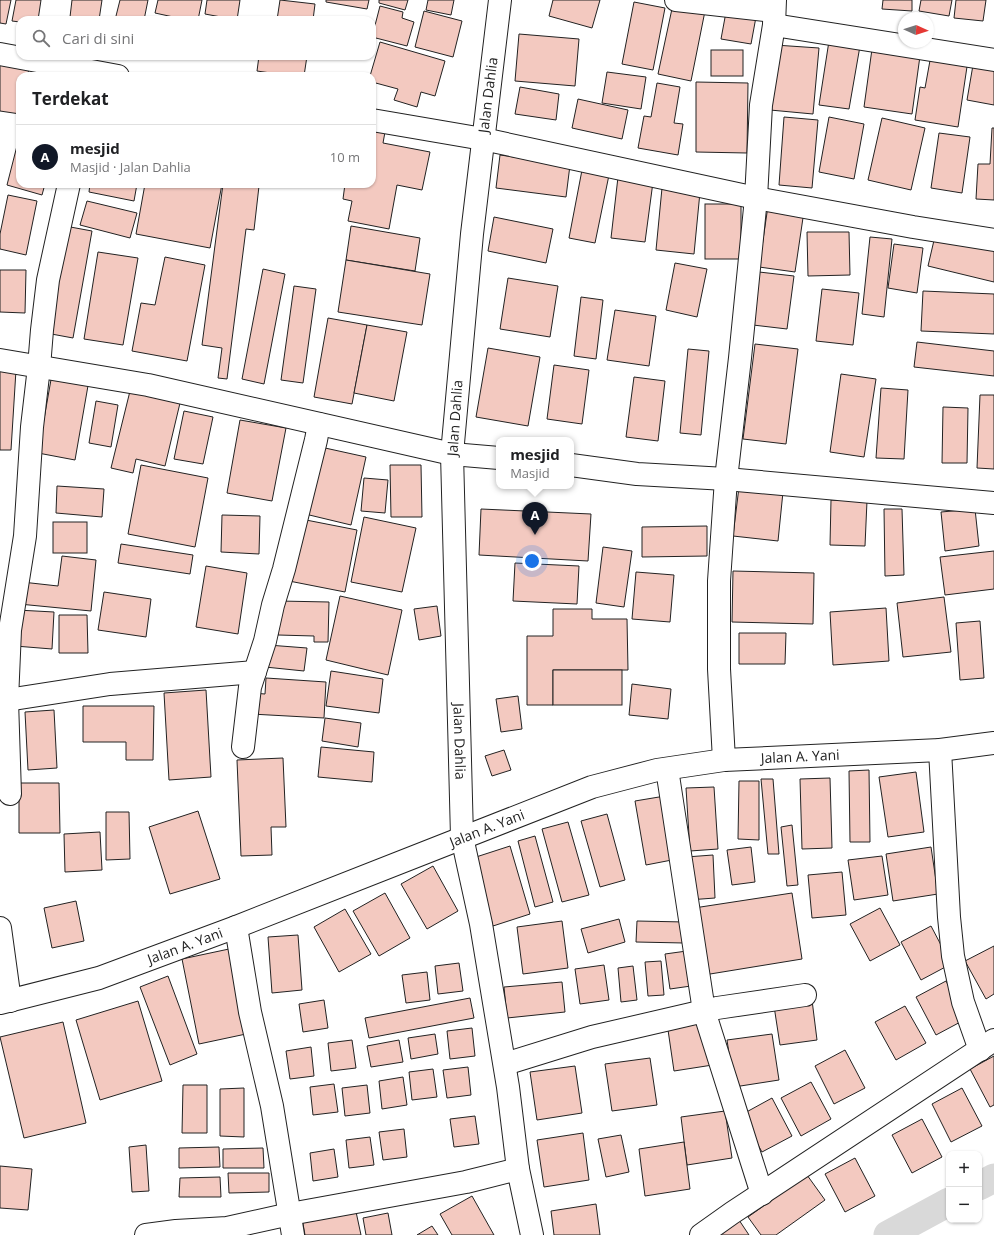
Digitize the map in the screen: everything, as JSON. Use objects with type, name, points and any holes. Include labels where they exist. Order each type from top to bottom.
[{"type":"main road","name":"Jalan Dahlia","points":[[500,0],[472,234],[452,454],[462,837],[481,924],[504,1064],[518,1169],[532,1235]]},
{"type":"main road","points":[[676,0],[774,12],[994,60]]},
{"type":"main road","points":[[724,760],[719,669],[719,581],[726,479],[756,198],[761,105],[774,12]]},
{"type":"main road","points":[[0,54],[16,57]]},
{"type":"main road","points":[[28,60],[83,72]]},
{"type":"main road","points":[[376,121],[483,139],[756,198],[912,227],[994,240]]},
{"type":"main road","points":[[10,794],[8,700],[10,630],[25,536],[32,427],[48,280],[68,188]]},
{"type":"main road","points":[[0,360],[148,385],[452,454],[496,458]]},
{"type":"main road","points":[[243,747],[250,687],[265,641],[273,605],[284,569],[319,424]]},
{"type":"main road","points":[[574,465],[637,474],[726,479],[994,503]]},
{"type":"main road","points":[[8,700],[110,684],[256,672]]},
{"type":"main road","name":"Jalan A. Yani","points":[[5,1002],[99,978],[236,927],[592,787],[667,769],[724,760],[940,750],[994,743]]},
{"type":"main road","points":[[701,1235],[987,1045],[963,1002],[953,956],[949,917],[940,750]]},
{"type":"main road","points":[[667,769],[704,1011],[762,1194]]},
{"type":"main road","points":[[236,927],[250,1012],[272,1106],[292,1225]]},
{"type":"main road","points":[[0,928],[5,1002]]},
{"type":"main road","points":[[504,1064],[592,1037],[704,1011],[805,995]]},
{"type":"main road","points":[[146,1235],[176,1231],[292,1225],[518,1169]]},
{"type":"building","points":[[0,0],[11,0],[6,24],[0,23]]},
{"type":"building","points":[[16,0],[41,0],[39,16],[16,16],[16,22],[12,21]]},
{"type":"building","points":[[72,0],[102,0],[100,16],[70,16]]},
{"type":"building","points":[[120,0],[148,0],[145,16],[116,16]]},
{"type":"building","points":[[158,0],[202,0],[199,16],[169,16],[155,13]]},
{"type":"building","points":[[207,0],[240,0],[238,16],[216,16],[205,14]]},
{"type":"building","points":[[280,0],[315,4],[314,16],[278,16]]},
{"type":"building","points":[[326,0],[369,0],[367,9],[326,2]]},
{"type":"building","points":[[379,0],[408,0],[405,10],[379,3]]},
{"type":"building","points":[[428,0],[454,0],[451,15],[426,10]]},
{"type":"building","points":[[553,0],[600,0],[592,28],[549,16]]},
{"type":"building","points":[[883,0],[912,0],[912,11],[882,9]]},
{"type":"building","points":[[921,0],[952,0],[949,16],[934,14],[934,12],[919,11]]},
{"type":"building","points":[[956,0],[986,0],[983,21],[954,18]]},
{"type":"building","points":[[634,2],[665,8],[653,70],[622,64]]},
{"type":"building","points":[[673,4],[705,11],[691,81],[658,74]]},
{"type":"building","points":[[380,6],[403,12],[402,18],[414,22],[407,46],[376,38],[376,22]]},
{"type":"building","points":[[424,11],[462,21],[453,57],[415,47]]},
{"type":"building","points":[[726,12],[756,17],[751,44],[721,39]]},
{"type":"building","points":[[519,34],[579,39],[575,86],[515,81]]},
{"type":"building","points":[[829,41],[860,46],[849,109],[819,105]]},
{"type":"building","points":[[380,42],[445,61],[435,96],[421,92],[417,107],[394,100],[398,89],[376,83],[376,72],[371,72],[375,60],[376,60]]},
{"type":"building","points":[[775,45],[819,48],[813,114],[770,110]]},
{"type":"building","points":[[872,49],[920,56],[912,114],[864,107]]},
{"type":"building","points":[[711,50],[743,50],[743,76],[711,76]]},
{"type":"building","points":[[931,55],[968,60],[958,127],[915,120],[920,87],[925,88]]},
{"type":"building","points":[[0,59],[29,63],[28,72],[16,72],[16,113],[0,111]]},
{"type":"building","points":[[258,60],[306,60],[305,72],[257,71]]},
{"type":"building","points":[[973,65],[994,69],[994,105],[967,100]]},
{"type":"building","points":[[607,72],[646,77],[641,109],[602,103]]},
{"type":"building","points":[[696,82],[748,83],[747,153],[696,152]]},
{"type":"building","points":[[657,83],[680,87],[674,123],[683,124],[678,155],[638,148],[644,116],[651,117]]},
{"type":"building","points":[[520,87],[559,94],[556,120],[515,114]]},
{"type":"building","points":[[578,99],[628,110],[622,139],[572,128]]},
{"type":"building","points":[[784,117],[818,120],[812,188],[779,185]]},
{"type":"building","points":[[829,117],[864,124],[854,179],[819,172]]},
{"type":"building","points":[[882,118],[925,128],[911,190],[868,180]]},
{"type":"building","points":[[992,128],[994,128],[994,200],[976,199],[978,164],[990,164]]},
{"type":"building","points":[[376,130],[385,132],[383,143],[430,152],[422,190],[397,185],[389,229],[348,221],[352,201],[343,199],[344,188],[376,188]]},
{"type":"building","points":[[939,133],[970,137],[962,193],[931,188]]},
{"type":"building","points":[[16,150],[16,188],[7,185]]},
{"type":"building","points":[[500,155],[570,165],[566,197],[496,188]]},
{"type":"building","points":[[582,170],[609,175],[595,243],[569,238]]},
{"type":"building","points":[[618,177],[653,182],[645,242],[611,238]]},
{"type":"building","points":[[18,188],[44,188],[42,195]]},
{"type":"building","points":[[90,188],[136,188],[134,201],[89,192]]},
{"type":"building","points":[[144,188],[221,188],[210,248],[136,234]]},
{"type":"building","points":[[222,188],[259,188],[254,230],[246,229],[227,379],[218,378],[222,348],[202,345]]},
{"type":"building","points":[[662,188],[700,192],[694,254],[656,250]]},
{"type":"building","points":[[8,195],[37,201],[26,255],[0,249],[0,234]]},
{"type":"building","points":[[87,201],[137,213],[130,238],[80,225]]},
{"type":"building","points":[[705,204],[741,204],[741,259],[705,259]]},
{"type":"building","points":[[768,206],[804,211],[795,272],[759,267]]},
{"type":"building","points":[[494,217],[553,229],[546,263],[488,251]]},
{"type":"building","points":[[65,226],[92,231],[73,338],[46,333]]},
{"type":"building","points":[[351,226],[420,238],[415,271],[346,260]]},
{"type":"building","points":[[807,232],[849,232],[850,275],[808,276]]},
{"type":"building","points":[[935,236],[994,250],[994,282],[928,266]]},
{"type":"building","points":[[870,237],[892,239],[884,317],[862,314]]},
{"type":"building","points":[[894,244],[923,248],[917,293],[888,288]]},
{"type":"building","points":[[98,252],[138,258],[123,345],[84,339]]},
{"type":"building","points":[[165,257],[205,265],[187,361],[132,351],[141,303],[155,305]]},
{"type":"building","points":[[346,260],[430,274],[422,325],[338,312]]},
{"type":"building","points":[[675,263],[707,269],[697,317],[666,310]]},
{"type":"building","points":[[263,269],[285,274],[264,384],[242,379]]},
{"type":"building","points":[[0,270],[26,270],[25,313],[0,312]]},
{"type":"building","points":[[759,272],[794,276],[787,329],[753,325]]},
{"type":"building","points":[[508,278],[558,286],[550,337],[500,329]]},
{"type":"building","points":[[294,286],[316,289],[303,383],[281,380]]},
{"type":"building","points":[[822,289],[859,293],[853,345],[816,341]]},
{"type":"building","points":[[923,291],[994,294],[994,334],[921,331]]},
{"type":"building","points":[[581,297],[603,300],[596,359],[574,356]]},
{"type":"building","points":[[615,310],[656,316],[649,366],[607,360]]},
{"type":"building","points":[[328,318],[367,325],[352,404],[314,397]]},
{"type":"building","points":[[367,325],[407,332],[394,401],[354,393]]},
{"type":"building","points":[[917,342],[994,351],[994,376],[914,367]]},
{"type":"building","points":[[755,344],[798,349],[786,444],[743,439]]},
{"type":"building","points":[[488,348],[540,357],[528,426],[476,417]]},
{"type":"building","points":[[688,349],[709,351],[701,435],[680,433]]},
{"type":"building","points":[[554,365],[589,370],[582,424],[547,419]]},
{"type":"building","points":[[0,369],[16,370],[11,450],[0,450]]},
{"type":"building","points":[[52,374],[89,380],[75,460],[38,453]]},
{"type":"building","points":[[841,374],[876,379],[864,457],[830,452]]},
{"type":"building","points":[[634,377],[665,381],[658,441],[626,437]]},
{"type":"building","points":[[881,388],[908,390],[904,459],[876,458]]},
{"type":"building","points":[[130,391],[180,403],[165,466],[136,459],[133,473],[111,468]]},
{"type":"building","points":[[980,395],[994,395],[994,469],[977,468]]},
{"type":"building","points":[[96,401],[118,405],[111,447],[89,443]]},
{"type":"building","points":[[943,407],[968,408],[967,463],[942,463]]},
{"type":"building","points":[[184,411],[213,417],[203,464],[174,459]]},
{"type":"building","points":[[240,420],[286,428],[272,501],[227,493]]},
{"type":"building","points":[[316,446],[366,457],[351,525],[301,513]]},
{"type":"building","points":[[141,465],[208,478],[195,547],[128,534]]},
{"type":"building","points":[[390,465],[421,465],[422,517],[391,517]]},
{"type":"building","points":[[364,478],[388,480],[385,513],[361,511]]},
{"type":"building","points":[[57,486],[104,489],[102,517],[56,513]]},
{"type":"building","points":[[739,487],[783,492],[778,541],[733,536]]},
{"type":"building","points":[[831,500],[867,501],[865,546],[830,545]]},
{"type":"building","points":[[481,509],[591,514],[588,561],[479,555]]},
{"type":"building","points":[[884,509],[902,509],[904,575],[885,576]]},
{"type":"building","points":[[975,509],[979,546],[945,551],[941,512]]},
{"type":"building","points":[[222,515],[260,516],[259,554],[221,552]]},
{"type":"building","points":[[364,517],[416,528],[402,592],[351,582]]},
{"type":"building","points":[[301,519],[357,530],[345,592],[289,581]]},
{"type":"building","points":[[53,522],[87,522],[87,553],[53,553]]},
{"type":"building","points":[[707,526],[707,556],[642,557],[642,527]]},
{"type":"building","points":[[121,544],[193,555],[190,574],[118,563]]},
{"type":"building","points":[[603,547],[632,551],[624,607],[596,603]]},
{"type":"building","points":[[994,551],[994,589],[945,595],[940,557]]},
{"type":"building","points":[[62,556],[96,560],[91,611],[19,604],[22,582],[58,586]]},
{"type":"building","points":[[515,563],[579,566],[577,604],[513,601]]},
{"type":"building","points":[[206,566],[247,573],[238,634],[196,627]]},
{"type":"building","points":[[733,571],[814,573],[813,624],[732,622]]},
{"type":"building","points":[[636,572],[674,575],[670,622],[632,619]]},
{"type":"building","points":[[104,592],[151,599],[146,637],[98,630]]},
{"type":"building","points":[[340,596],[402,610],[388,675],[326,660]]},
{"type":"building","points":[[944,597],[951,652],[903,657],[897,603]]},
{"type":"building","points":[[279,601],[329,602],[328,642],[314,642],[314,636],[278,635]]},
{"type":"building","points":[[437,606],[441,636],[419,640],[414,609]]},
{"type":"building","points":[[886,608],[889,661],[833,665],[830,612]]},
{"type":"building","points":[[553,609],[592,609],[592,619],[627,619],[628,670],[553,670],[553,705],[527,705],[527,636],[553,636]]},
{"type":"building","points":[[17,610],[54,612],[52,649],[15,646]]},
{"type":"building","points":[[59,615],[87,615],[88,653],[59,653]]},
{"type":"building","points":[[980,621],[984,678],[960,680],[956,623]]},
{"type":"building","points":[[739,633],[786,633],[785,664],[739,664]]},
{"type":"building","points":[[268,645],[307,648],[304,671],[265,667]]},
{"type":"building","points":[[553,670],[622,670],[622,705],[553,705]]},
{"type":"building","points":[[331,671],[383,679],[379,713],[326,706]]},
{"type":"building","points":[[266,678],[326,682],[324,718],[251,714],[253,693],[265,694]]},
{"type":"building","points":[[632,684],[671,689],[668,719],[629,715]]},
{"type":"building","points":[[206,690],[211,777],[169,780],[164,693]]},
{"type":"building","points":[[518,696],[522,729],[501,732],[496,699]]},
{"type":"building","points":[[83,706],[154,706],[153,760],[126,760],[126,742],[83,742]]},
{"type":"building","points":[[54,710],[57,768],[28,770],[25,712]]},
{"type":"building","points":[[325,718],[361,723],[358,747],[322,741]]},
{"type":"building","points":[[321,747],[374,752],[372,782],[318,777]]},
{"type":"building","points":[[504,750],[511,770],[492,776],[485,756]]},
{"type":"building","points":[[283,758],[286,827],[271,827],[272,855],[241,856],[237,760]]},
{"type":"building","points":[[869,770],[870,842],[850,842],[849,771]]},
{"type":"building","points":[[916,772],[924,832],[888,837],[879,777]]},
{"type":"building","points":[[830,778],[832,848],[802,849],[800,779]]},
{"type":"building","points":[[761,779],[773,779],[779,854],[768,854]]},
{"type":"building","points":[[739,781],[759,781],[759,840],[738,839]]},
{"type":"building","points":[[19,783],[59,783],[60,833],[19,833]]},
{"type":"building","points":[[714,787],[718,849],[690,851],[686,788]]},
{"type":"building","points":[[665,796],[677,859],[646,865],[635,801]]},
{"type":"building","points":[[198,811],[220,879],[170,894],[149,827]]},
{"type":"building","points":[[106,812],[129,812],[130,859],[106,860]]},
{"type":"building","points":[[607,814],[625,880],[600,887],[581,821]]},
{"type":"building","points":[[568,822],[589,895],[562,902],[542,829]]},
{"type":"building","points":[[792,825],[798,885],[787,886],[781,827]]},
{"type":"building","points":[[100,832],[102,870],[65,872],[64,834]]},
{"type":"building","points":[[535,836],[553,902],[535,907],[518,841]]},
{"type":"building","points":[[510,846],[530,914],[493,926],[473,858]]},
{"type":"building","points":[[751,847],[755,882],[732,885],[727,850]]},
{"type":"building","points":[[931,847],[938,894],[893,901],[886,854]]},
{"type":"building","points":[[713,855],[715,898],[688,900],[686,857]]},
{"type":"building","points":[[882,856],[888,895],[854,900],[848,860]]},
{"type":"building","points":[[433,866],[458,911],[427,929],[401,884]]},
{"type":"building","points":[[842,872],[846,915],[812,918],[808,875]]},
{"type":"building","points":[[385,893],[410,938],[379,956],[353,911]]},
{"type":"building","points":[[792,893],[802,959],[704,975],[694,908]]},
{"type":"building","points":[[76,901],[84,941],[52,948],[44,908]]},
{"type":"building","points":[[880,908],[900,945],[870,961],[850,924]]},
{"type":"building","points":[[345,909],[371,954],[339,972],[314,927]]},
{"type":"building","points":[[619,919],[625,942],[588,953],[581,929]]},
{"type":"building","points":[[562,921],[568,968],[523,974],[517,927]]},
{"type":"building","points":[[637,921],[685,922],[684,943],[636,942]]},
{"type":"building","points":[[931,926],[951,964],[921,980],[901,942]]},
{"type":"building","points":[[298,935],[302,990],[272,993],[268,937]]},
{"type":"building","points":[[994,946],[994,994],[986,999],[965,961]]},
{"type":"building","points":[[229,949],[246,1034],[199,1044],[182,959]]},
{"type":"building","points":[[694,950],[698,985],[670,989],[665,954]]},
{"type":"building","points":[[661,961],[664,995],[648,996],[645,962]]},
{"type":"building","points":[[459,963],[463,991],[438,994],[435,966]]},
{"type":"building","points":[[604,965],[609,1000],[580,1004],[575,969]]},
{"type":"building","points":[[633,966],[637,1000],[621,1002],[618,968]]},
{"type":"building","points":[[427,972],[430,1000],[406,1003],[402,975]]},
{"type":"building","points":[[168,976],[197,1054],[170,1065],[140,987]]},
{"type":"building","points":[[946,981],[966,1019],[936,1035],[916,997]]},
{"type":"building","points":[[562,982],[565,1012],[507,1018],[504,987]]},
{"type":"building","points":[[470,998],[474,1018],[369,1038],[365,1018]]},
{"type":"building","points":[[324,1000],[328,1028],[303,1032],[299,1004]]},
{"type":"building","points":[[812,1000],[817,1040],[780,1045],[774,1006]]},
{"type":"building","points":[[138,1001],[162,1081],[100,1100],[76,1020]]},
{"type":"building","points":[[905,1006],[926,1043],[896,1060],[875,1022]]},
{"type":"building","points":[[712,1017],[719,1064],[674,1071],[667,1023]]},
{"type":"building","points":[[63,1022],[86,1123],[24,1138],[0,1037]]},
{"type":"building","points":[[472,1028],[475,1056],[450,1059],[447,1031]]},
{"type":"building","points":[[435,1034],[438,1054],[411,1059],[408,1038]]},
{"type":"building","points":[[772,1034],[779,1080],[734,1087],[727,1040]]},
{"type":"building","points":[[352,1040],[356,1068],[331,1071],[328,1043]]},
{"type":"building","points":[[399,1040],[403,1062],[371,1067],[367,1046]]},
{"type":"building","points":[[311,1047],[314,1076],[290,1079],[286,1051]]},
{"type":"building","points":[[845,1050],[865,1088],[834,1104],[815,1066]]},
{"type":"building","points":[[994,1056],[994,1105],[990,1107],[970,1069]]},
{"type":"building","points":[[650,1058],[657,1105],[612,1111],[605,1064]]},
{"type":"building","points":[[575,1066],[582,1113],[537,1120],[530,1072]]},
{"type":"building","points":[[468,1067],[471,1095],[447,1098],[443,1070]]},
{"type":"building","points":[[433,1069],[437,1097],[412,1100],[409,1072]]},
{"type":"building","points":[[403,1077],[407,1105],[382,1109],[379,1081]]},
{"type":"building","points":[[811,1082],[831,1119],[801,1136],[781,1098]]},
{"type":"building","points":[[334,1084],[338,1112],[313,1115],[310,1087]]},
{"type":"building","points":[[183,1085],[207,1085],[207,1133],[182,1133]]},
{"type":"building","points":[[367,1085],[370,1113],[345,1116],[342,1088]]},
{"type":"building","points":[[244,1088],[244,1137],[220,1136],[220,1089]]},
{"type":"building","points":[[962,1088],[982,1126],[951,1142],[932,1104]]},
{"type":"building","points":[[772,1098],[792,1136],[762,1152],[741,1115]]},
{"type":"building","points":[[725,1111],[732,1158],[687,1165],[681,1117]]},
{"type":"building","points":[[475,1116],[479,1144],[454,1147],[450,1119]]},
{"type":"building","points":[[922,1119],[942,1157],[912,1173],[892,1135]]},
{"type":"building","points":[[404,1129],[407,1157],[383,1160],[379,1132]]},
{"type":"building","points":[[583,1133],[589,1180],[544,1187],[537,1140]]},
{"type":"building","points":[[621,1135],[629,1172],[606,1177],[598,1139]]},
{"type":"building","points":[[370,1137],[374,1165],[349,1168],[346,1140]]},
{"type":"building","points":[[684,1142],[690,1189],[645,1196],[639,1149]]},
{"type":"building","points":[[146,1145],[149,1191],[132,1192],[129,1147]]},
{"type":"building","points":[[219,1147],[220,1167],[179,1168],[179,1148]]},
{"type":"building","points":[[263,1148],[264,1168],[223,1168],[223,1149]]},
{"type":"building","points":[[334,1149],[338,1177],[313,1181],[310,1153]]},
{"type":"building","points":[[855,1158],[875,1196],[845,1212],[825,1174]]},
{"type":"building","points":[[0,1166],[32,1169],[28,1210],[0,1208]]},
{"type":"building","points":[[228,1173],[269,1173],[269,1192],[229,1193]]},
{"type":"building","points":[[807,1175],[825,1200],[776,1235],[761,1235],[748,1217]]},
{"type":"building","points":[[220,1177],[221,1197],[179,1197],[180,1178]]},
{"type":"building","points":[[472,1196],[494,1235],[452,1235],[440,1214]]},
{"type":"building","points":[[596,1204],[600,1235],[554,1235],[551,1211]]},
{"type":"building","points":[[355,1207],[361,1235],[305,1235],[302,1218]]},
{"type":"building","points":[[388,1213],[392,1235],[366,1235],[363,1218]]},
{"type":"building","points":[[739,1220],[749,1235],[716,1235]]},
{"type":"building","points":[[432,1226],[438,1235],[417,1235]]},
{"type":"waterway","points":[[982,1184],[994,1178]]},
{"type":"waterway","points":[[888,1235],[946,1204]]},
{"type":"place","name":"mesjid","points":[[535,535]]}]
